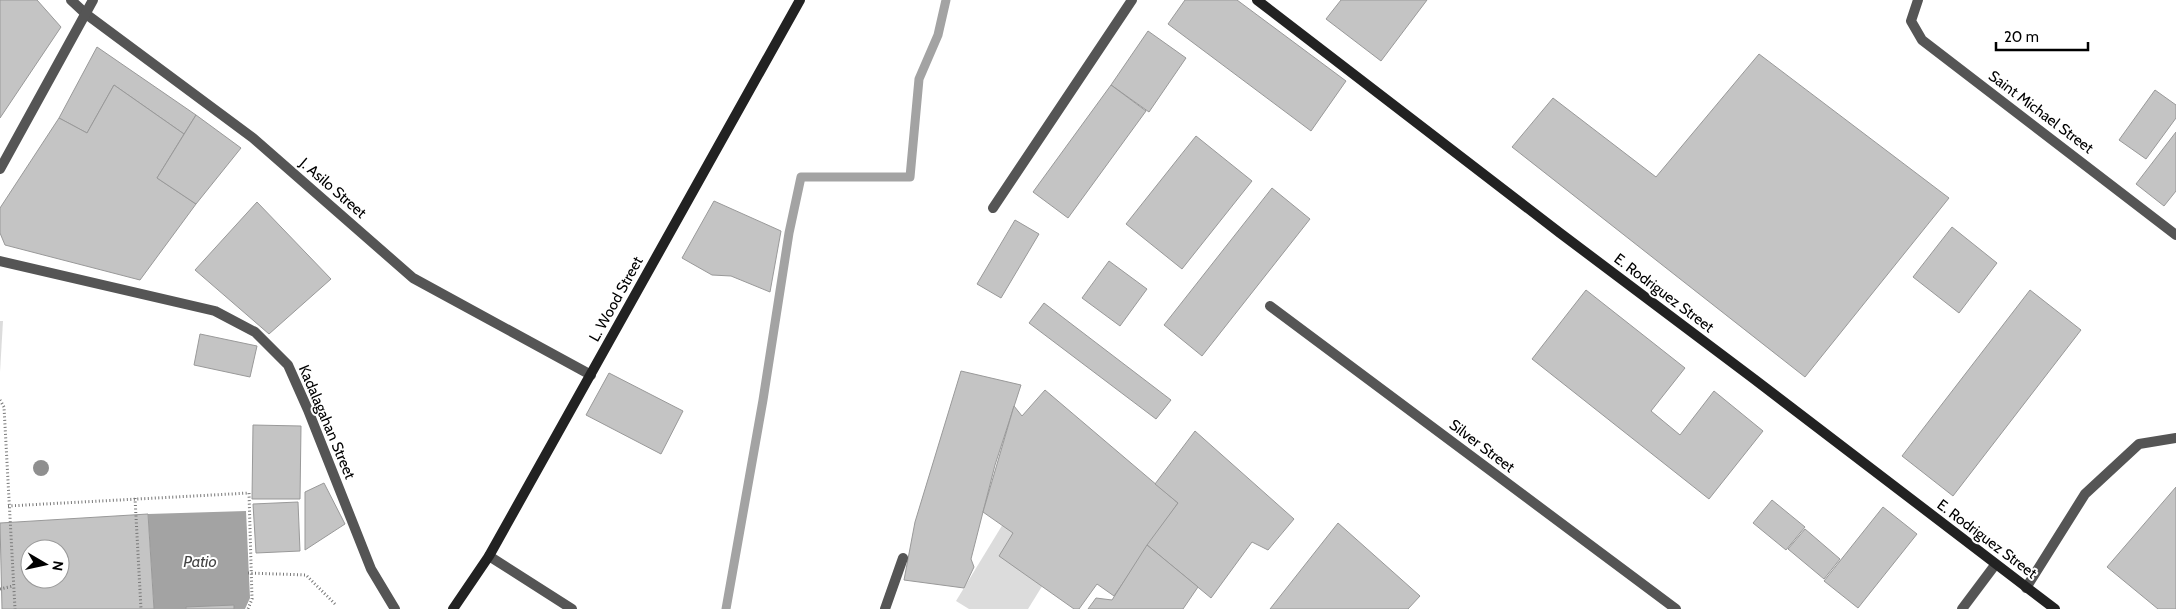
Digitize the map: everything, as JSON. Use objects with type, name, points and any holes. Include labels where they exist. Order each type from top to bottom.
[{"type":"street","name":"J. Asilo Street","points":[[71,0],[86,14],[253,138],[413,278],[591,375]]},
{"type":"street","points":[[0,169],[93,0]]},
{"type":"street","name":"L. Wood Street","points":[[453,609],[489,556],[800,0]]},
{"type":"street","points":[[993,208],[1132,0]]},
{"type":"street","name":"E. Rodriguez Street","points":[[1257,0],[2055,609]]},
{"type":"street","name":"Saint Michael Street","points":[[1918,0],[1912,20],[1922,40],[2176,235]]},
{"type":"street","name":"Kadalagahan Street","points":[[0,261],[215,311],[255,332],[288,365],[308,410],[371,569],[395,609]]},
{"type":"street","name":"Silver Street","points":[[1270,306],[1676,609]]},
{"type":"street","points":[[2026,588],[2086,494],[2139,444],[2176,438]]},
{"type":"street","points":[[489,556],[572,609]]},
{"type":"street","points":[[884,609],[903,558]]},
{"type":"street","points":[[1962,609],[1995,565]]},
{"type":"path","points":[[0,400],[4,407],[15,609]]},
{"type":"path","points":[[8,506],[249,493],[252,600],[248,609]]},
{"type":"path","points":[[135,498],[142,609]]},
{"type":"path","points":[[250,573],[306,575],[335,604]]},
{"type":"path","points":[[0,589],[13,586]]},
{"type":"shaded area","points":[[0,321],[3,321],[0,372]]},
{"type":"shaded area","points":[[1006,519],[1062,554],[1028,609],[969,609],[956,601]]},
{"type":"water","name":"Patio","points":[[246,511],[250,598],[245,609],[154,609],[148,514]]},
{"type":"building","points":[[0,0],[37,0],[61,27],[0,118]]},
{"type":"building","points":[[1185,0],[1237,0],[1346,81],[1311,131],[1168,24]]},
{"type":"building","points":[[1341,0],[1427,0],[1381,61],[1326,19]]},
{"type":"building","points":[[1148,31],[1186,58],[1149,112],[1111,85]]},
{"type":"building","points":[[97,47],[196,115],[184,134],[114,85],[87,133],[59,118]]},
{"type":"building","points":[[1759,54],[1949,198],[1805,377],[1512,147],[1553,98],[1656,177]]},
{"type":"building","points":[[114,85],[184,134],[157,178],[196,204],[140,280],[5,245],[0,233],[0,208],[59,118],[87,133]]},
{"type":"building","points":[[1111,85],[1146,111],[1068,218],[1033,192]]},
{"type":"building","points":[[2155,90],[2176,105],[2176,118],[2146,159],[2119,140]]},
{"type":"building","points":[[196,115],[241,148],[196,204],[157,178]]},
{"type":"building","points":[[2176,132],[2176,191],[2164,206],[2136,184]]},
{"type":"building","points":[[1196,136],[1252,181],[1182,269],[1126,224]]},
{"type":"building","points":[[1272,188],[1310,219],[1202,356],[1164,325]]},
{"type":"building","points":[[714,201],[781,231],[770,292],[731,276],[712,275],[682,258]]},
{"type":"building","points":[[257,202],[331,279],[269,334],[195,270]]},
{"type":"building","points":[[1015,220],[1039,234],[1001,298],[977,284]]},
{"type":"building","points":[[1952,227],[1997,263],[1959,313],[1913,277]]},
{"type":"building","points":[[1109,261],[1147,289],[1120,326],[1082,298]]},
{"type":"building","points":[[1586,290],[1685,368],[1651,411],[1680,435],[1714,391],[1763,431],[1709,499],[1532,359]]},
{"type":"building","points":[[2030,290],[2081,330],[1953,496],[1902,456]]},
{"type":"building","points":[[1044,303],[1171,400],[1156,419],[1029,323]]},
{"type":"building","points":[[200,334],[257,346],[250,377],[194,365]]},
{"type":"building","points":[[961,371],[1021,385],[995,465],[971,559],[974,567],[964,588],[904,580],[915,522]]},
{"type":"building","points":[[609,373],[683,411],[661,454],[586,415]]},
{"type":"building","points":[[1045,390],[1178,503],[1114,596],[1097,584],[1079,609],[1074,609],[999,556],[1013,533],[983,512],[1014,406],[1022,416]]},
{"type":"building","points":[[253,425],[301,426],[300,499],[252,499]]},
{"type":"building","points":[[1195,431],[1294,519],[1268,550],[1252,542],[1211,598],[1147,545],[1178,503],[1155,484]]},
{"type":"building","points":[[324,483],[345,524],[305,550],[305,492]]},
{"type":"building","points":[[2176,487],[2176,609],[2158,609],[2107,567]]},
{"type":"building","points":[[1772,500],[1805,527],[1786,550],[1753,523]]},
{"type":"building","points":[[298,502],[300,551],[256,553],[253,504]]},
{"type":"building","points":[[1883,507],[1917,534],[1858,608],[1824,581]]},
{"type":"building","points":[[148,514],[154,609],[2,609],[0,523]]},
{"type":"building","points":[[1338,523],[1420,596],[1408,609],[1270,609]]},
{"type":"building","points":[[1805,529],[1840,559],[1824,579],[1788,549]]},
{"type":"building","points":[[1147,545],[1198,587],[1183,609],[1088,609],[1096,598],[1112,600]]},
{"type":"building","points":[[234,605],[234,609],[186,609],[186,607]]},
{"type":"waterway","points":[[726,609],[763,400],[789,233],[801,177],[910,177],[919,79],[938,35],[946,0]]}]
